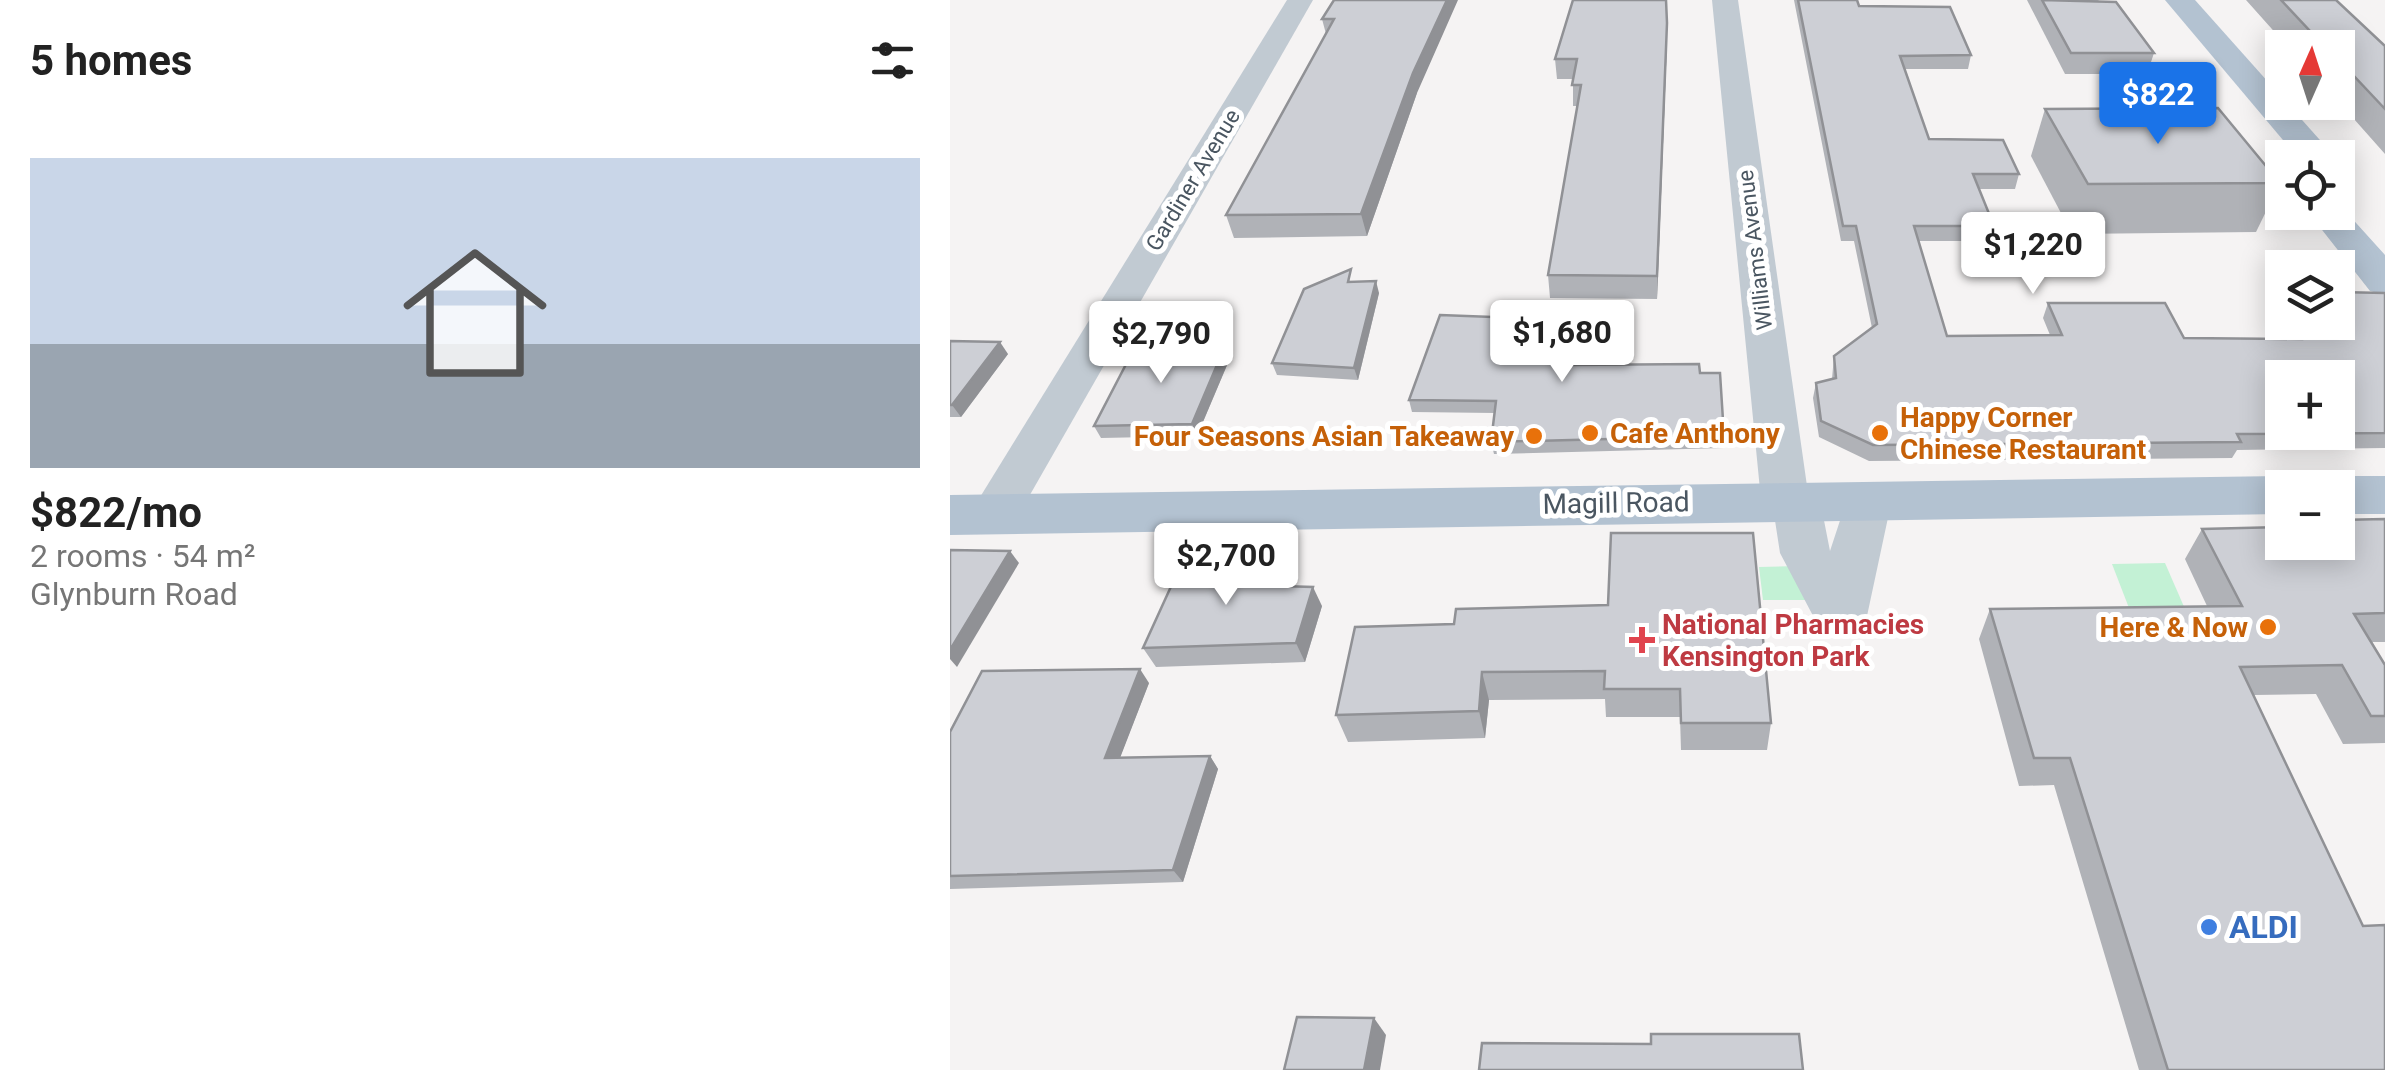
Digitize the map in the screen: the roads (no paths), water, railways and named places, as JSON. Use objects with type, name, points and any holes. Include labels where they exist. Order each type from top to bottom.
[{"type":"main road","points":[[2151,0],[2300,140]]},
{"type":"main road","points":[[2179,0],[2201,43],[2269,140]]},
{"type":"main road","points":[[2355,200],[2385,234]]},
{"type":"main road","points":[[2342,230],[2385,282]]},
{"type":"main road","points":[[2355,495],[2385,495]]},
{"type":"main road","name":"Magill Road","points":[[972,515],[1790,500],[2265,496]]},
{"type":"street","name":"Gardiner Avenue","points":[[972,515],[1300,0]]},
{"type":"street","name":"Williams Avenue","points":[[1725,0],[1790,500],[1805,554],[1840,616],[1868,499]]},
{"type":"place","name":"Cafe Anthony","points":[[1590,433]]},
{"type":"place","name":"Happy Corner Chinese Restaurant","points":[[1880,433]]},
{"type":"place","name":"Four Seasons Asian Takeaway","points":[[1534,436]]},
{"type":"place","name":"Here & Now","points":[[2268,627]]},
{"type":"place","name":"National Pharmacies Kensington Park","points":[[1642,640]]},
{"type":"place","name":"ALDI","points":[[2209,927]]}]
